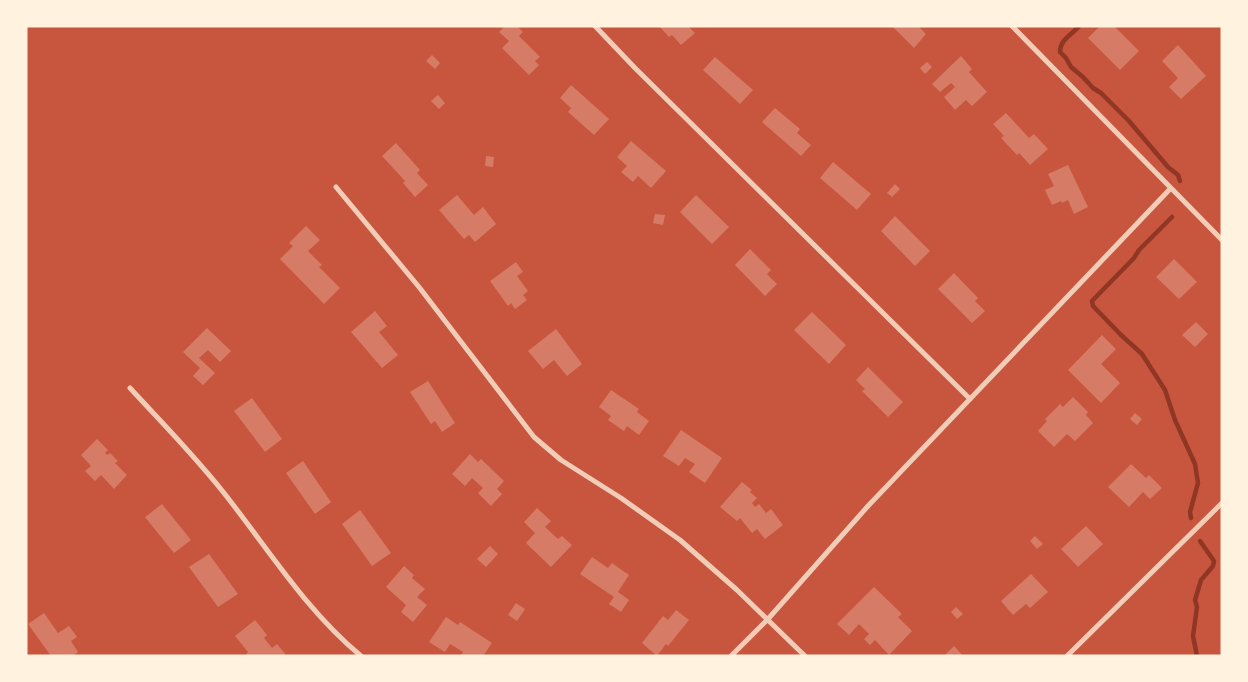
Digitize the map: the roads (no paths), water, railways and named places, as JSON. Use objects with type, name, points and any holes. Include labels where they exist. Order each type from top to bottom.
[{"type":"street","points":[[595,26],[635,68],[970,399]]},
{"type":"street","points":[[1012,26],[1222,240]]},
{"type":"street","points":[[336,187],[419,287],[534,437],[561,460],[621,498],[680,540],[768,619],[805,656]]},
{"type":"street","points":[[731,656],[768,619],[868,506],[1170,189]]},
{"type":"street","points":[[130,388],[230,499],[304,598],[341,638],[361,656]]},
{"type":"street","points":[[1068,656],[1222,503]]},
{"type":"waterway","points":[[1079,26],[1064,40],[1060,52],[1071,67],[1129,121],[1168,167],[1178,175],[1180,181]]},
{"type":"waterway","points":[[1172,217],[1092,301],[1093,306],[1142,354],[1165,390],[1175,420],[1195,464],[1198,483],[1190,512],[1191,518]]},
{"type":"waterway","points":[[1197,656],[1193,636],[1197,607],[1195,600],[1201,580],[1213,566],[1214,561],[1200,541]]}]
